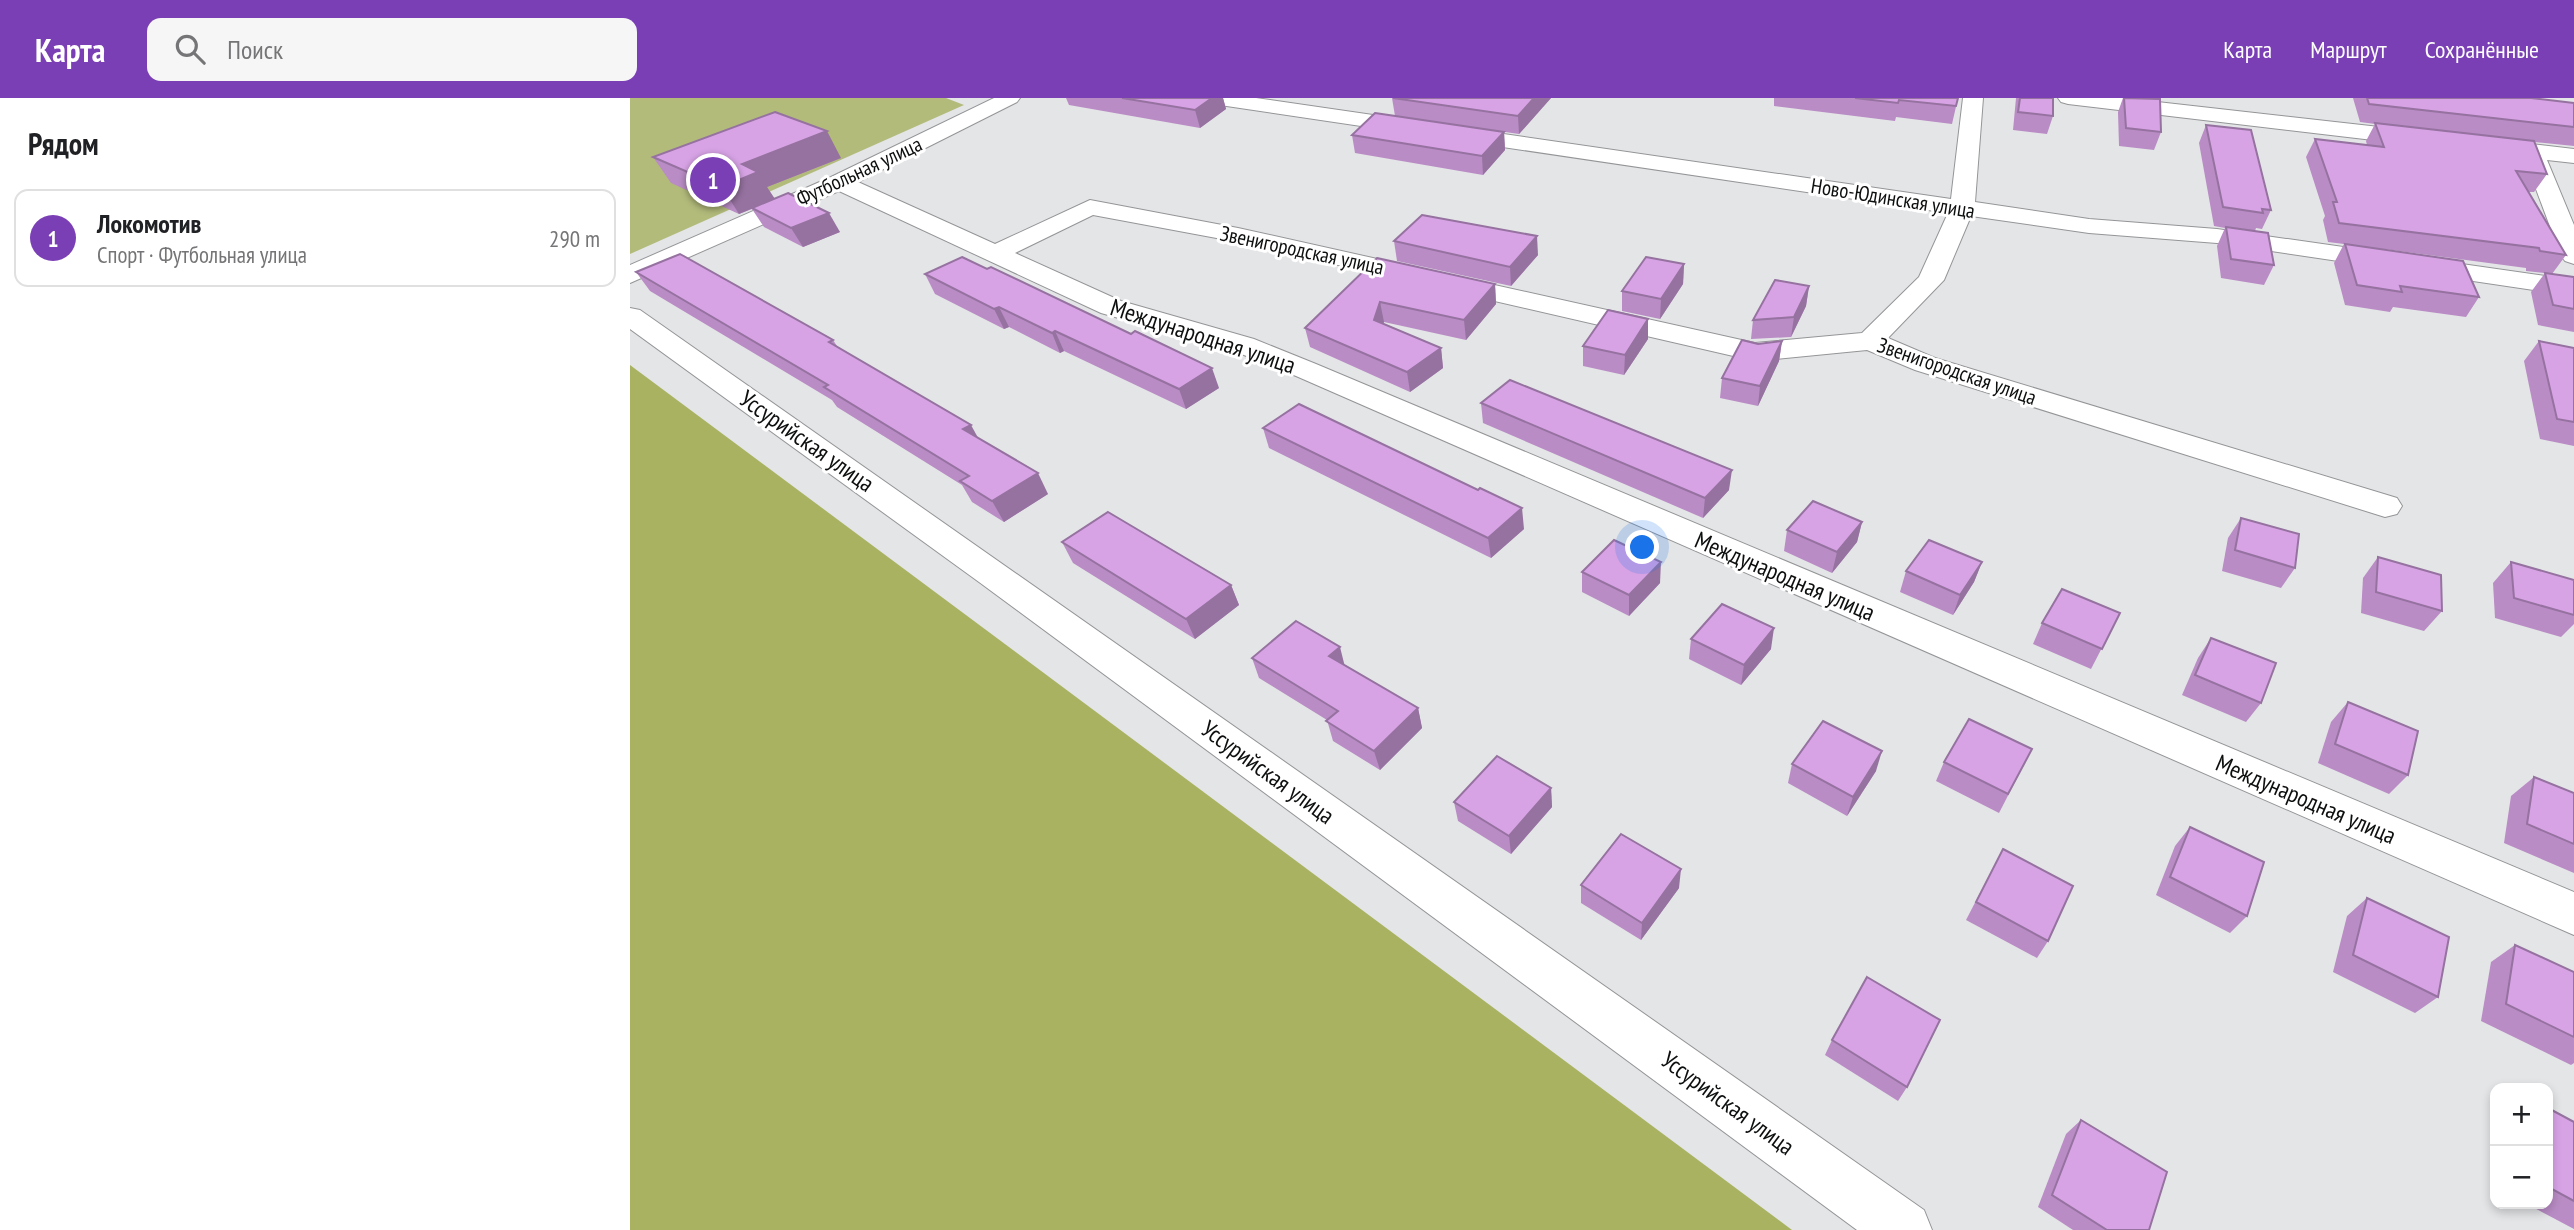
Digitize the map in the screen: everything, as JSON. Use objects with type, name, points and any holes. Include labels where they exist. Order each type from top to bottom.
[{"type":"street","name":"Футбольная улица","points":[[630,275],[839,182],[1010,98]]},
{"type":"street","name":"Ново-Юдинская улица","points":[[1213,98],[2089,226],[2217,236],[2574,288]]},
{"type":"street","points":[[1870,341],[1931,280],[1962,208],[1973,98]]},
{"type":"street","points":[[2068,98],[2179,104],[2458,143],[2574,156]]},
{"type":"street","points":[[2533,152],[2574,256]]},
{"type":"street","name":"Международная улица","points":[[839,182],[1111,307],[1244,345],[1306,370],[2574,914]]},
{"type":"street","name":"Звенигородская улица","points":[[994,254],[1090,207],[1238,235],[1755,352],[1870,341],[1925,363],[2385,506]]},
{"type":"street","name":"Уссурийская улица","points":[[630,316],[992,573],[1904,1230]]},
{"type":"green space","points":[[630,98],[946,98],[964,105],[630,254]]},
{"type":"green space","points":[[630,365],[1792,1230],[630,1230]]},
{"type":"building","points":[[1122,98],[1212,98],[1195,110]]},
{"type":"building","points":[[1393,98],[1534,98],[1518,116]]},
{"type":"building","points":[[1855,98],[1958,98],[1956,106]]},
{"type":"building","points":[[2020,98],[2053,98],[2053,116],[2018,112]]},
{"type":"building","points":[[2124,98],[2160,99],[2161,132],[2126,128]]},
{"type":"building","points":[[2367,98],[2531,98],[2574,103],[2574,127],[2369,104]]},
{"type":"building","points":[[775,112],[827,131],[742,164],[758,172],[722,187],[653,157]]},
{"type":"building","points":[[1375,113],[1504,132],[1482,156],[1352,135]]},
{"type":"building","points":[[2375,123],[2534,141],[2547,174],[2516,171],[2566,255],[2540,251],[2539,248],[2339,223],[2333,202],[2337,202],[2315,139],[2384,147]]},
{"type":"building","points":[[2206,125],[2251,130],[2271,210],[2262,209],[2263,213],[2223,207]]},
{"type":"building","points":[[788,193],[829,213],[791,228],[752,208]]},
{"type":"building","points":[[1422,215],[1537,236],[1510,267],[1394,241]]},
{"type":"building","points":[[2226,227],[2268,233],[2274,265],[2231,259]]},
{"type":"building","points":[[2345,244],[2463,261],[2479,297],[2400,286],[2402,292],[2357,285]]},
{"type":"building","points":[[680,254],[833,340],[829,342],[971,425],[963,429],[1038,473],[992,501],[960,481],[969,476],[824,387],[828,385],[636,272]]},
{"type":"building","points":[[962,257],[987,269],[991,267],[1131,334],[1135,331],[1212,368],[1179,389],[1055,331],[1052,333],[999,307],[994,309],[925,274]]},
{"type":"building","points":[[1646,257],[1684,264],[1661,299],[1622,291]]},
{"type":"building","points":[[1377,258],[1495,284],[1464,320],[1380,302],[1374,320],[1441,348],[1407,372],[1305,328]]},
{"type":"building","points":[[2545,273],[2574,277],[2574,309],[2553,305]]},
{"type":"building","points":[[1775,280],[1809,286],[1794,317],[1753,320]]},
{"type":"building","points":[[1608,310],[1648,319],[1625,355],[1583,346]]},
{"type":"building","points":[[1742,340],[1758,344],[1782,341],[1760,386],[1722,378]]},
{"type":"building","points":[[2539,341],[2574,348],[2574,422],[2557,419]]},
{"type":"building","points":[[1510,380],[1732,470],[1705,498],[1481,403]]},
{"type":"building","points":[[1299,404],[1478,490],[1480,488],[1522,508],[1488,538],[1263,428]]},
{"type":"building","points":[[1813,501],[1862,522],[1837,552],[1787,530]]},
{"type":"building","points":[[1108,512],[1231,585],[1186,619],[1062,542]]},
{"type":"building","points":[[2241,518],[2299,534],[2295,568],[2235,550]]},
{"type":"building","points":[[1614,540],[1661,562],[1629,595],[1582,572]]},
{"type":"building","points":[[1929,540],[1982,562],[1960,595],[1906,571]]},
{"type":"building","points":[[2378,557],[2441,575],[2442,611],[2376,592]]},
{"type":"building","points":[[2511,562],[2574,580],[2574,615],[2514,598]]},
{"type":"building","points":[[2062,589],[2120,613],[2102,649],[2042,623]]},
{"type":"building","points":[[1722,604],[1774,628],[1744,665],[1691,639]]},
{"type":"building","points":[[1296,621],[1340,647],[1329,656],[1418,708],[1374,751],[1326,721],[1338,711],[1252,658]]},
{"type":"building","points":[[2211,638],[2276,663],[2261,703],[2195,675]]},
{"type":"building","points":[[2348,702],[2418,731],[2408,775],[2335,744]]},
{"type":"building","points":[[1969,719],[2032,749],[2008,794],[1944,762]]},
{"type":"building","points":[[1823,721],[1882,751],[1853,797],[1792,764]]},
{"type":"building","points":[[1497,756],[1551,788],[1509,836],[1454,802]]},
{"type":"building","points":[[2534,777],[2574,793],[2574,844],[2527,824]]},
{"type":"building","points":[[2190,827],[2264,862],[2247,916],[2170,877]]},
{"type":"building","points":[[1621,834],[1681,869],[1642,923],[1581,885]]},
{"type":"building","points":[[2003,849],[2073,886],[2048,941],[1976,902]]},
{"type":"building","points":[[2367,898],[2449,937],[2438,997],[2353,955]]},
{"type":"building","points":[[2515,945],[2574,972],[2574,1037],[2506,1004]]},
{"type":"building","points":[[1867,977],[1940,1020],[1907,1087],[1832,1040]]},
{"type":"building","points":[[2553,1111],[2574,1122],[2574,1201],[2553,1190]]},
{"type":"building","points":[[2081,1120],[2167,1172],[2149,1230],[2107,1230],[2052,1195]]},
{"type":"place","name":"Локомотив","points":[[713,180]]}]
